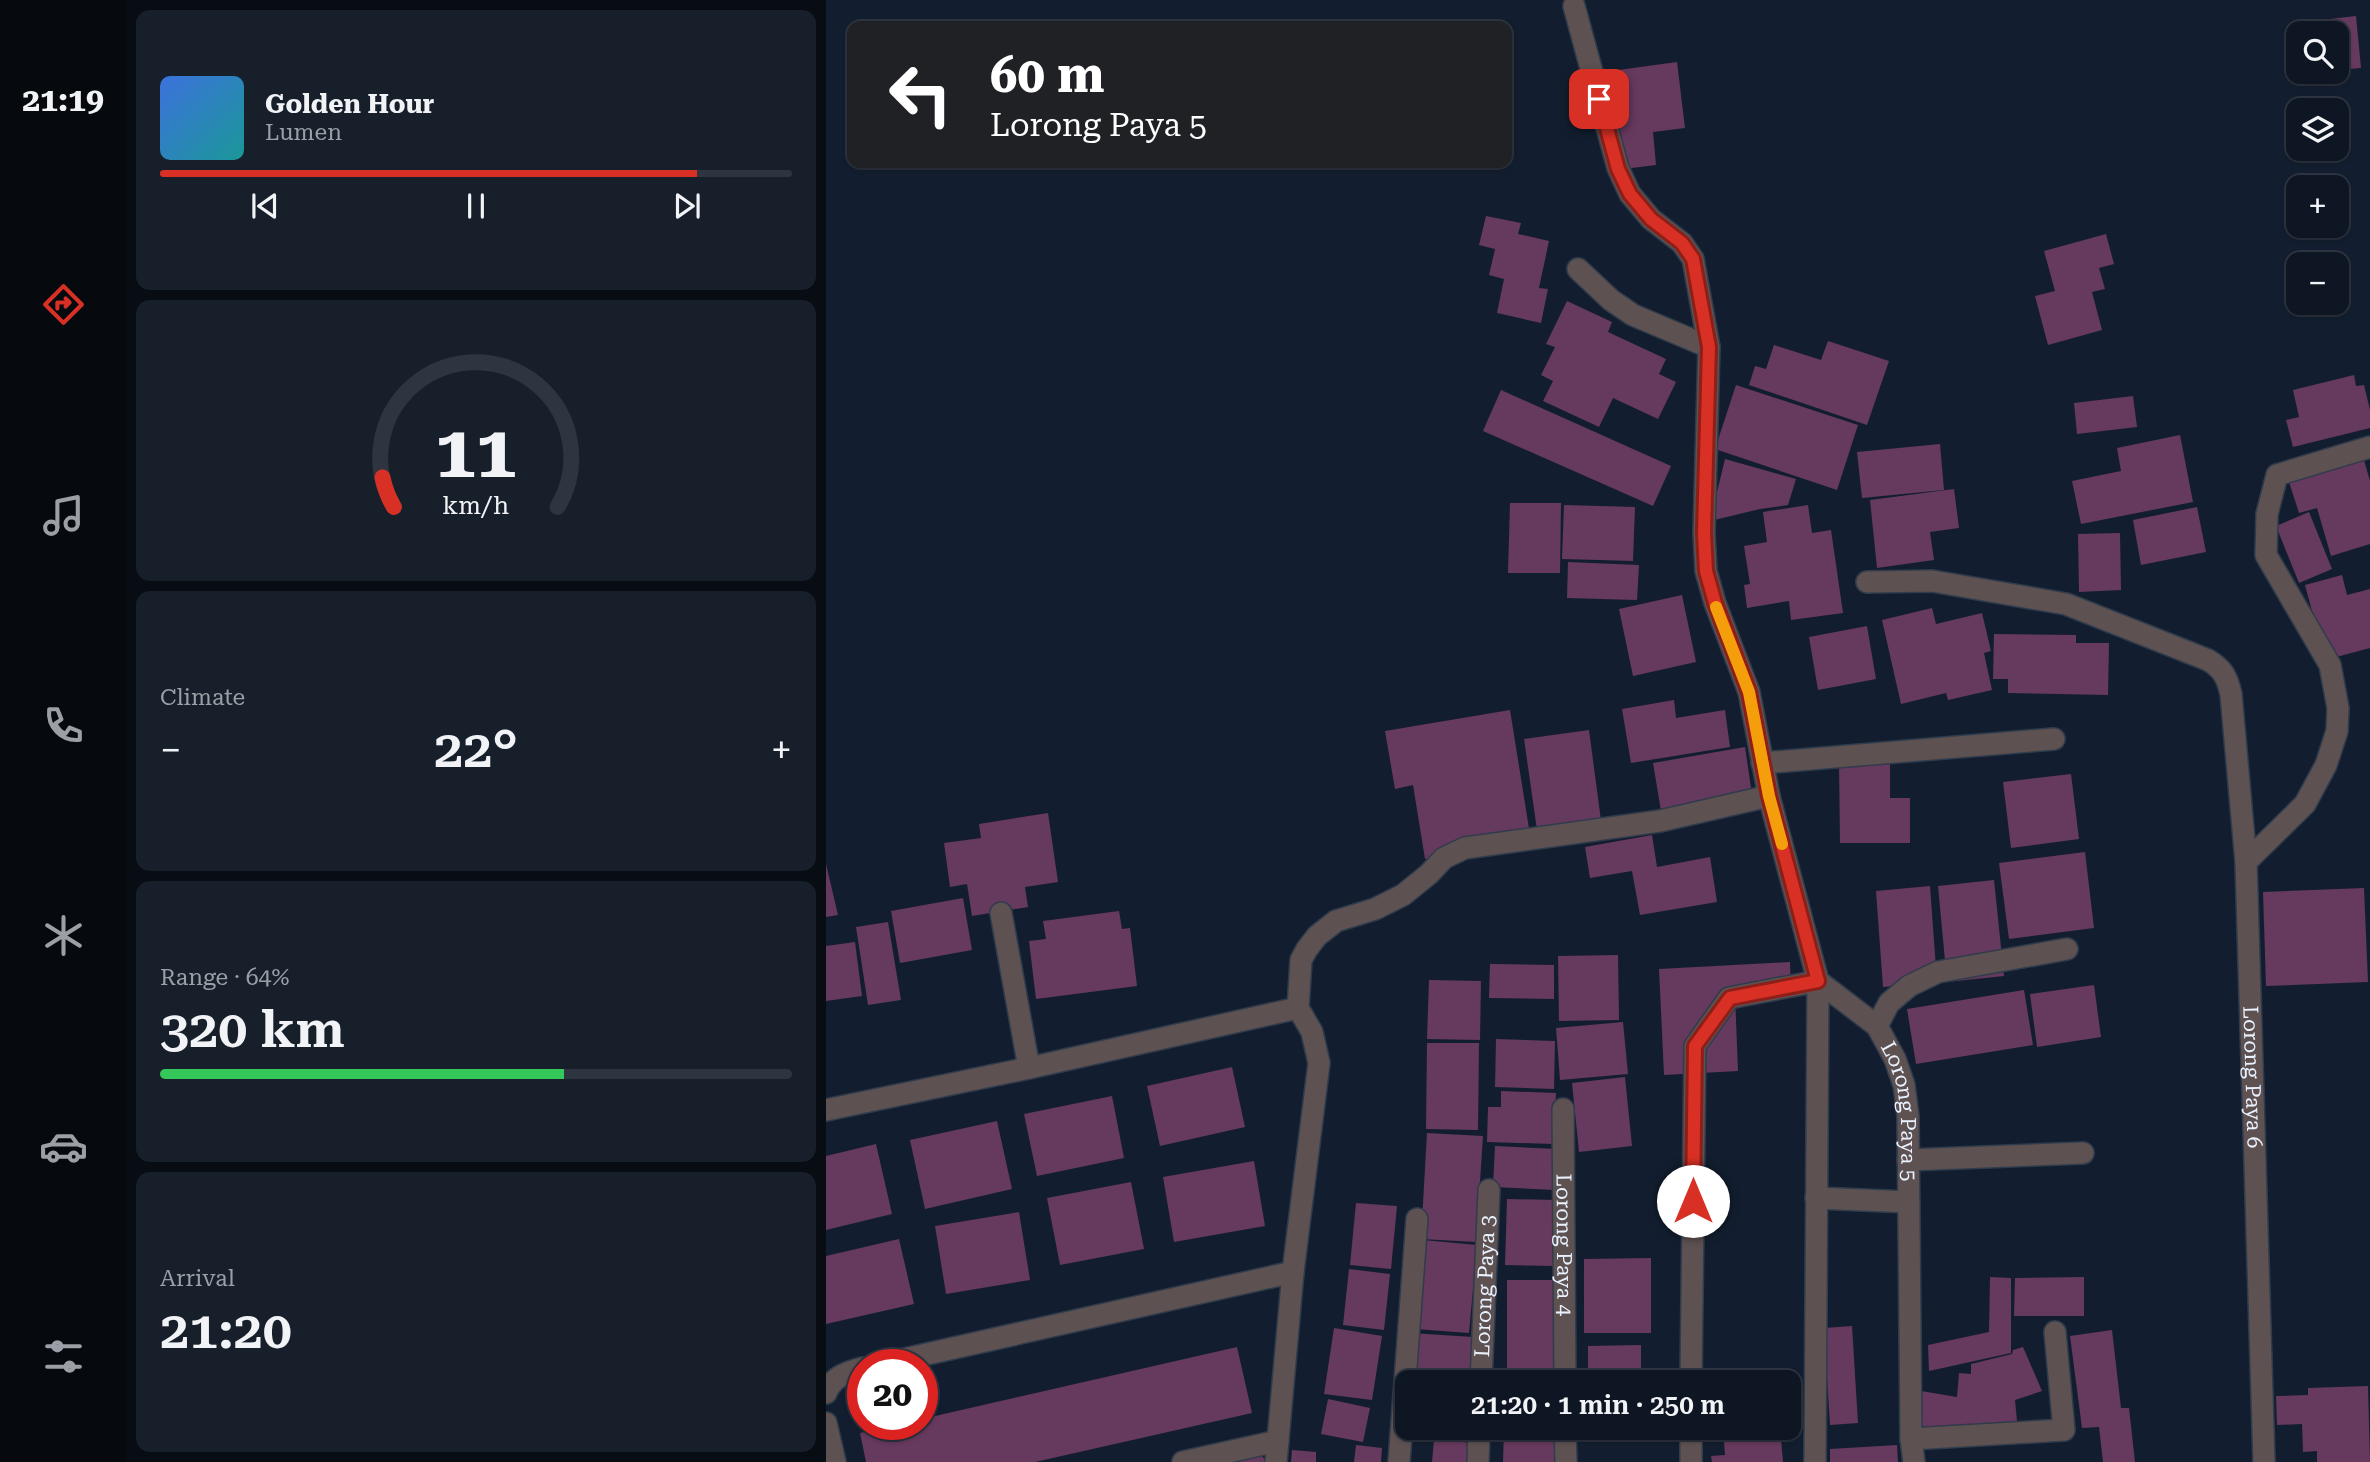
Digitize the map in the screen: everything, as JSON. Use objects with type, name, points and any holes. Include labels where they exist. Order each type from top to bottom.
[{"type":"street","points":[[1574,6],[1618,169],[1630,194],[1651,219],[1682,243],[1693,259],[1709,347],[1704,533],[1706,571],[1715,603],[1749,692],[1769,796],[1818,981],[1815,1462]]},
{"type":"street","points":[[1578,269],[1611,300],[1633,315],[1709,347]]},
{"type":"street","points":[[2246,862],[2305,804],[2326,765],[2337,731],[2338,708],[2330,665],[2266,555],[2267,514],[2277,475],[2370,447]]},
{"type":"street","name":"Lorong Paya 6","points":[[1867,582],[1931,581],[2066,604],[2208,660],[2221,668],[2227,678],[2231,694],[2246,862],[2264,1462]]},
{"type":"street","points":[[1762,763],[2054,739]]},
{"type":"street","points":[[1183,1462],[1277,1451],[1293,1272],[1319,1063],[1312,1032],[1298,1008],[1301,960],[1317,936],[1336,921],[1375,909],[1403,895],[1444,858],[1465,848],[1661,821],[1769,796]]},
{"type":"street","points":[[1001,913],[1029,1068]]},
{"type":"street","points":[[1877,1026],[1889,1003],[1909,986],[1938,972],[2067,949]]},
{"type":"street","points":[[1691,1370],[1695,1046],[1730,998],[1818,981]]},
{"type":"street","name":"Lorong Paya 5","points":[[1818,981],[1877,1026],[1895,1059],[1904,1085],[1908,1115],[1911,1439],[1914,1462]]},
{"type":"street","points":[[826,1110],[1298,1008]]},
{"type":"street","name":"Lorong Paya 4","points":[[1563,1109],[1565,1370]]},
{"type":"street","points":[[1908,1160],[2083,1153]]},
{"type":"street","name":"Lorong Paya 3","points":[[1481,1370],[1489,1189]]},
{"type":"street","points":[[1816,1198],[1909,1202]]},
{"type":"street","points":[[1399,1462],[1417,1219]]},
{"type":"street","points":[[938,1352],[1293,1272]]},
{"type":"street","points":[[1911,1439],[2064,1430],[2055,1332]]},
{"type":"street","points":[[826,1393],[828,1387],[847,1372]]},
{"type":"street","points":[[826,1423],[835,1462]]},
{"type":"street","points":[[1478,1462],[1479,1440]]},
{"type":"street","points":[[1565,1440],[1566,1462]]},
{"type":"street","points":[[1690,1462],[1691,1440]]},
{"type":"building","points":[[2356,16],[2361,68],[2349,69],[2349,21],[2321,20]]},
{"type":"building","points":[[1677,62],[1685,128],[1653,132],[1656,165],[1616,170],[1604,72]]},
{"type":"building","points":[[1486,216],[1521,223],[1518,234],[1549,241],[1539,288],[1548,289],[1541,323],[1497,313],[1504,279],[1489,275],[1495,249],[1479,245]]},
{"type":"building","points":[[2106,234],[2114,264],[2099,268],[2105,289],[2092,292],[2102,330],[2048,345],[2035,296],[2055,291],[2044,251]]},
{"type":"building","points":[[1567,301],[1612,322],[1608,332],[1666,359],[1659,374],[1676,382],[1658,419],[1613,398],[1599,427],[1543,401],[1553,381],[1541,375],[1555,347],[1546,344]]},
{"type":"building","points":[[1828,341],[1889,361],[1867,425],[1749,385],[1755,366],[1766,369],[1774,345],[1821,360]]},
{"type":"building","points":[[2354,375],[2356,386],[2364,385],[2370,410],[2370,428],[2293,447],[2286,420],[2299,417],[2293,390]]},
{"type":"building","points":[[1736,385],[1858,425],[1837,490],[1715,449]]},
{"type":"building","points":[[1501,390],[1671,466],[1653,506],[1483,431]]},
{"type":"building","points":[[2133,396],[2137,427],[2077,434],[2074,403]]},
{"type":"building","points":[[2180,435],[2193,502],[2081,524],[2072,481],[2121,471],[2117,448]]},
{"type":"building","points":[[1940,444],[1944,490],[1862,498],[1857,452]]},
{"type":"building","points":[[1725,459],[1796,479],[1788,505],[1710,521]]},
{"type":"building","points":[[2364,460],[2370,481],[2370,544],[2331,556],[2317,508],[2299,513],[2289,482]]},
{"type":"building","points":[[1954,489],[1959,528],[1930,532],[1934,560],[1877,568],[1870,500]]},
{"type":"building","points":[[1510,503],[1561,503],[1560,573],[1508,573]]},
{"type":"building","points":[[1564,505],[1635,507],[1633,561],[1562,559]]},
{"type":"building","points":[[1808,505],[1812,533],[1831,530],[1843,613],[1791,620],[1789,601],[1747,608],[1744,585],[1750,584],[1744,546],[1767,542],[1763,512]]},
{"type":"building","points":[[2197,507],[2206,552],[2141,565],[2133,520]]},
{"type":"building","points":[[2309,512],[2332,569],[2299,583],[2276,526]]},
{"type":"building","points":[[2120,533],[2121,590],[2079,592],[2078,534]]},
{"type":"building","points":[[1568,562],[1639,565],[1637,600],[1567,598]]},
{"type":"building","points":[[2342,575],[2347,595],[2370,589],[2370,648],[2325,660],[2305,585]]},
{"type":"building","points":[[1682,595],[1696,662],[1633,676],[1619,609]]},
{"type":"building","points":[[1932,608],[1936,624],[1982,613],[1991,651],[1984,653],[1992,690],[1948,700],[1946,693],[1901,704],[1882,620]]},
{"type":"building","points":[[1867,626],[1876,679],[1818,690],[1809,637]]},
{"type":"building","points":[[1994,634],[2076,635],[2076,643],[2109,643],[2108,695],[2008,693],[2008,679],[1993,679]]},
{"type":"building","points":[[1674,700],[1676,718],[1725,710],[1730,747],[1631,763],[1622,709]]},
{"type":"building","points":[[1510,710],[1531,841],[1425,859],[1413,785],[1395,789],[1385,731]]},
{"type":"building","points":[[1589,730],[1602,828],[1538,837],[1524,739]]},
{"type":"building","points":[[1745,747],[1753,801],[1662,817],[1653,763]]},
{"type":"building","points":[[1839,764],[1890,764],[1890,798],[1910,798],[1910,843],[1840,843]]},
{"type":"building","points":[[2071,774],[2079,839],[2011,848],[2003,782]]},
{"type":"building","points":[[1048,813],[1058,882],[1025,887],[1028,907],[972,916],[967,884],[950,887],[944,843],[981,838],[979,824]]},
{"type":"building","points":[[1652,835],[1657,867],[1710,857],[1717,902],[1640,915],[1632,871],[1590,878],[1585,847]]},
{"type":"building","points":[[2085,852],[2094,928],[2009,939],[1999,863]]},
{"type":"building","points":[[826,864],[838,915],[826,917]]},
{"type":"building","points":[[1994,880],[2004,976],[1947,982],[1938,886]]},
{"type":"building","points":[[1930,886],[1937,982],[1883,987],[1876,891]]},
{"type":"building","points":[[2364,888],[2368,982],[2266,986],[2263,892]]},
{"type":"building","points":[[963,898],[972,950],[900,963],[891,911]]},
{"type":"building","points":[[1119,911],[1122,929],[1130,928],[1137,986],[1036,999],[1029,941],[1046,939],[1043,921]]},
{"type":"building","points":[[888,922],[901,1000],[868,1005],[856,927]]},
{"type":"building","points":[[855,942],[862,996],[826,1001],[826,946]]},
{"type":"building","points":[[1618,955],[1619,1020],[1559,1021],[1558,956]]},
{"type":"building","points":[[1790,962],[1791,992],[1735,995],[1738,1071],[1664,1075],[1659,969]]},
{"type":"building","points":[[1490,964],[1554,965],[1554,999],[1489,998]]},
{"type":"building","points":[[1429,980],[1481,981],[1480,1040],[1427,1039]]},
{"type":"building","points":[[2094,985],[2101,1037],[2037,1047],[2030,994]]},
{"type":"building","points":[[2024,990],[2033,1045],[1916,1064],[1907,1009]]},
{"type":"building","points":[[1623,1022],[1628,1074],[1560,1080],[1556,1028]]},
{"type":"building","points":[[1496,1039],[1555,1041],[1554,1089],[1495,1087]]},
{"type":"building","points":[[1427,1043],[1479,1043],[1478,1130],[1426,1129]]},
{"type":"building","points":[[1232,1067],[1245,1127],[1160,1146],[1147,1086]]},
{"type":"building","points":[[1625,1077],[1632,1146],[1579,1152],[1572,1083]]},
{"type":"building","points":[[1501,1091],[1556,1093],[1553,1144],[1487,1142],[1488,1107],[1501,1107]]},
{"type":"building","points":[[1112,1096],[1124,1158],[1037,1176],[1024,1114]]},
{"type":"building","points":[[997,1121],[1012,1189],[925,1209],[910,1140]]},
{"type":"building","points":[[1427,1133],[1483,1136],[1476,1242],[1421,1239]]},
{"type":"building","points":[[876,1144],[892,1214],[826,1230],[826,1156]]},
{"type":"building","points":[[1495,1146],[1557,1149],[1555,1190],[1493,1187]]},
{"type":"building","points":[[1254,1161],[1265,1226],[1174,1242],[1163,1177]]},
{"type":"building","points":[[1131,1182],[1144,1249],[1060,1265],[1047,1198]]},
{"type":"building","points":[[1507,1199],[1557,1200],[1555,1266],[1505,1265]]},
{"type":"building","points":[[1356,1203],[1397,1206],[1391,1269],[1350,1265]]},
{"type":"building","points":[[1019,1212],[1030,1280],[946,1294],[935,1226]]},
{"type":"building","points":[[899,1239],[914,1304],[826,1324],[826,1256]]},
{"type":"building","points":[[1423,1240],[1477,1245],[1469,1333],[1415,1329]]},
{"type":"building","points":[[1651,1258],[1651,1333],[1584,1333],[1584,1259]]},
{"type":"building","points":[[1349,1269],[1390,1274],[1384,1330],[1343,1325]]},
{"type":"building","points":[[1990,1277],[2011,1278],[2011,1353],[1929,1371],[1928,1345],[1989,1332]]},
{"type":"building","points":[[2084,1277],[2084,1316],[2014,1316],[2015,1278]]},
{"type":"building","points":[[1507,1280],[1558,1280],[1558,1370],[1507,1370]]},
{"type":"building","points":[[1852,1326],[1858,1423],[1830,1425],[1824,1328]]},
{"type":"building","points":[[1334,1328],[1382,1336],[1372,1400],[1324,1394]]},
{"type":"building","points":[[2112,1330],[2121,1408],[2129,1408],[2135,1462],[2103,1462],[2099,1427],[2082,1428],[2070,1336]]},
{"type":"building","points":[[1411,1333],[1473,1337],[1471,1370],[1408,1370]]},
{"type":"building","points":[[1641,1345],[1641,1370],[1588,1370],[1588,1346]]},
{"type":"building","points":[[1237,1347],[1252,1413],[1035,1462],[866,1462],[861,1440],[938,1440],[938,1415]]},
{"type":"building","points":[[2023,1347],[2042,1391],[2015,1400],[2017,1421],[1989,1428],[1920,1427],[1921,1391],[1957,1397],[1959,1373],[1971,1374],[1971,1364],[2012,1354],[2013,1350]]},
{"type":"building","points":[[2368,1386],[2370,1462],[2317,1462],[2317,1451],[2303,1452],[2302,1424],[2277,1425],[2276,1396],[2308,1395],[2308,1388]]},
{"type":"building","points":[[1328,1399],[1370,1408],[1363,1442],[1321,1434]]},
{"type":"building","points":[[1434,1440],[1474,1443],[1472,1462],[1432,1462]]},
{"type":"building","points":[[1504,1440],[1556,1440],[1555,1462],[1503,1462]]},
{"type":"building","points":[[1724,1440],[1781,1440],[1783,1462],[1712,1462],[1711,1456],[1725,1455]]},
{"type":"building","points":[[1356,1445],[1382,1448],[1381,1462],[1354,1462]]},
{"type":"building","points":[[1897,1445],[1898,1462],[1830,1462],[1830,1449]]},
{"type":"building","points":[[1292,1450],[1316,1452],[1316,1462],[1291,1462]]},
{"type":"building","points":[[1260,1454],[1267,1462],[1226,1462]]},
{"type":"slow traffic","points":[[1716,607],[1749,692],[1769,796],[1782,844]]},
{"type":"route","points":[[1599,99],[1618,169],[1630,194],[1651,219],[1682,243],[1693,259],[1709,347],[1704,533],[1706,571],[1715,603],[1749,692],[1769,796],[1818,981],[1730,998],[1695,1046],[1693,1201]]}]
